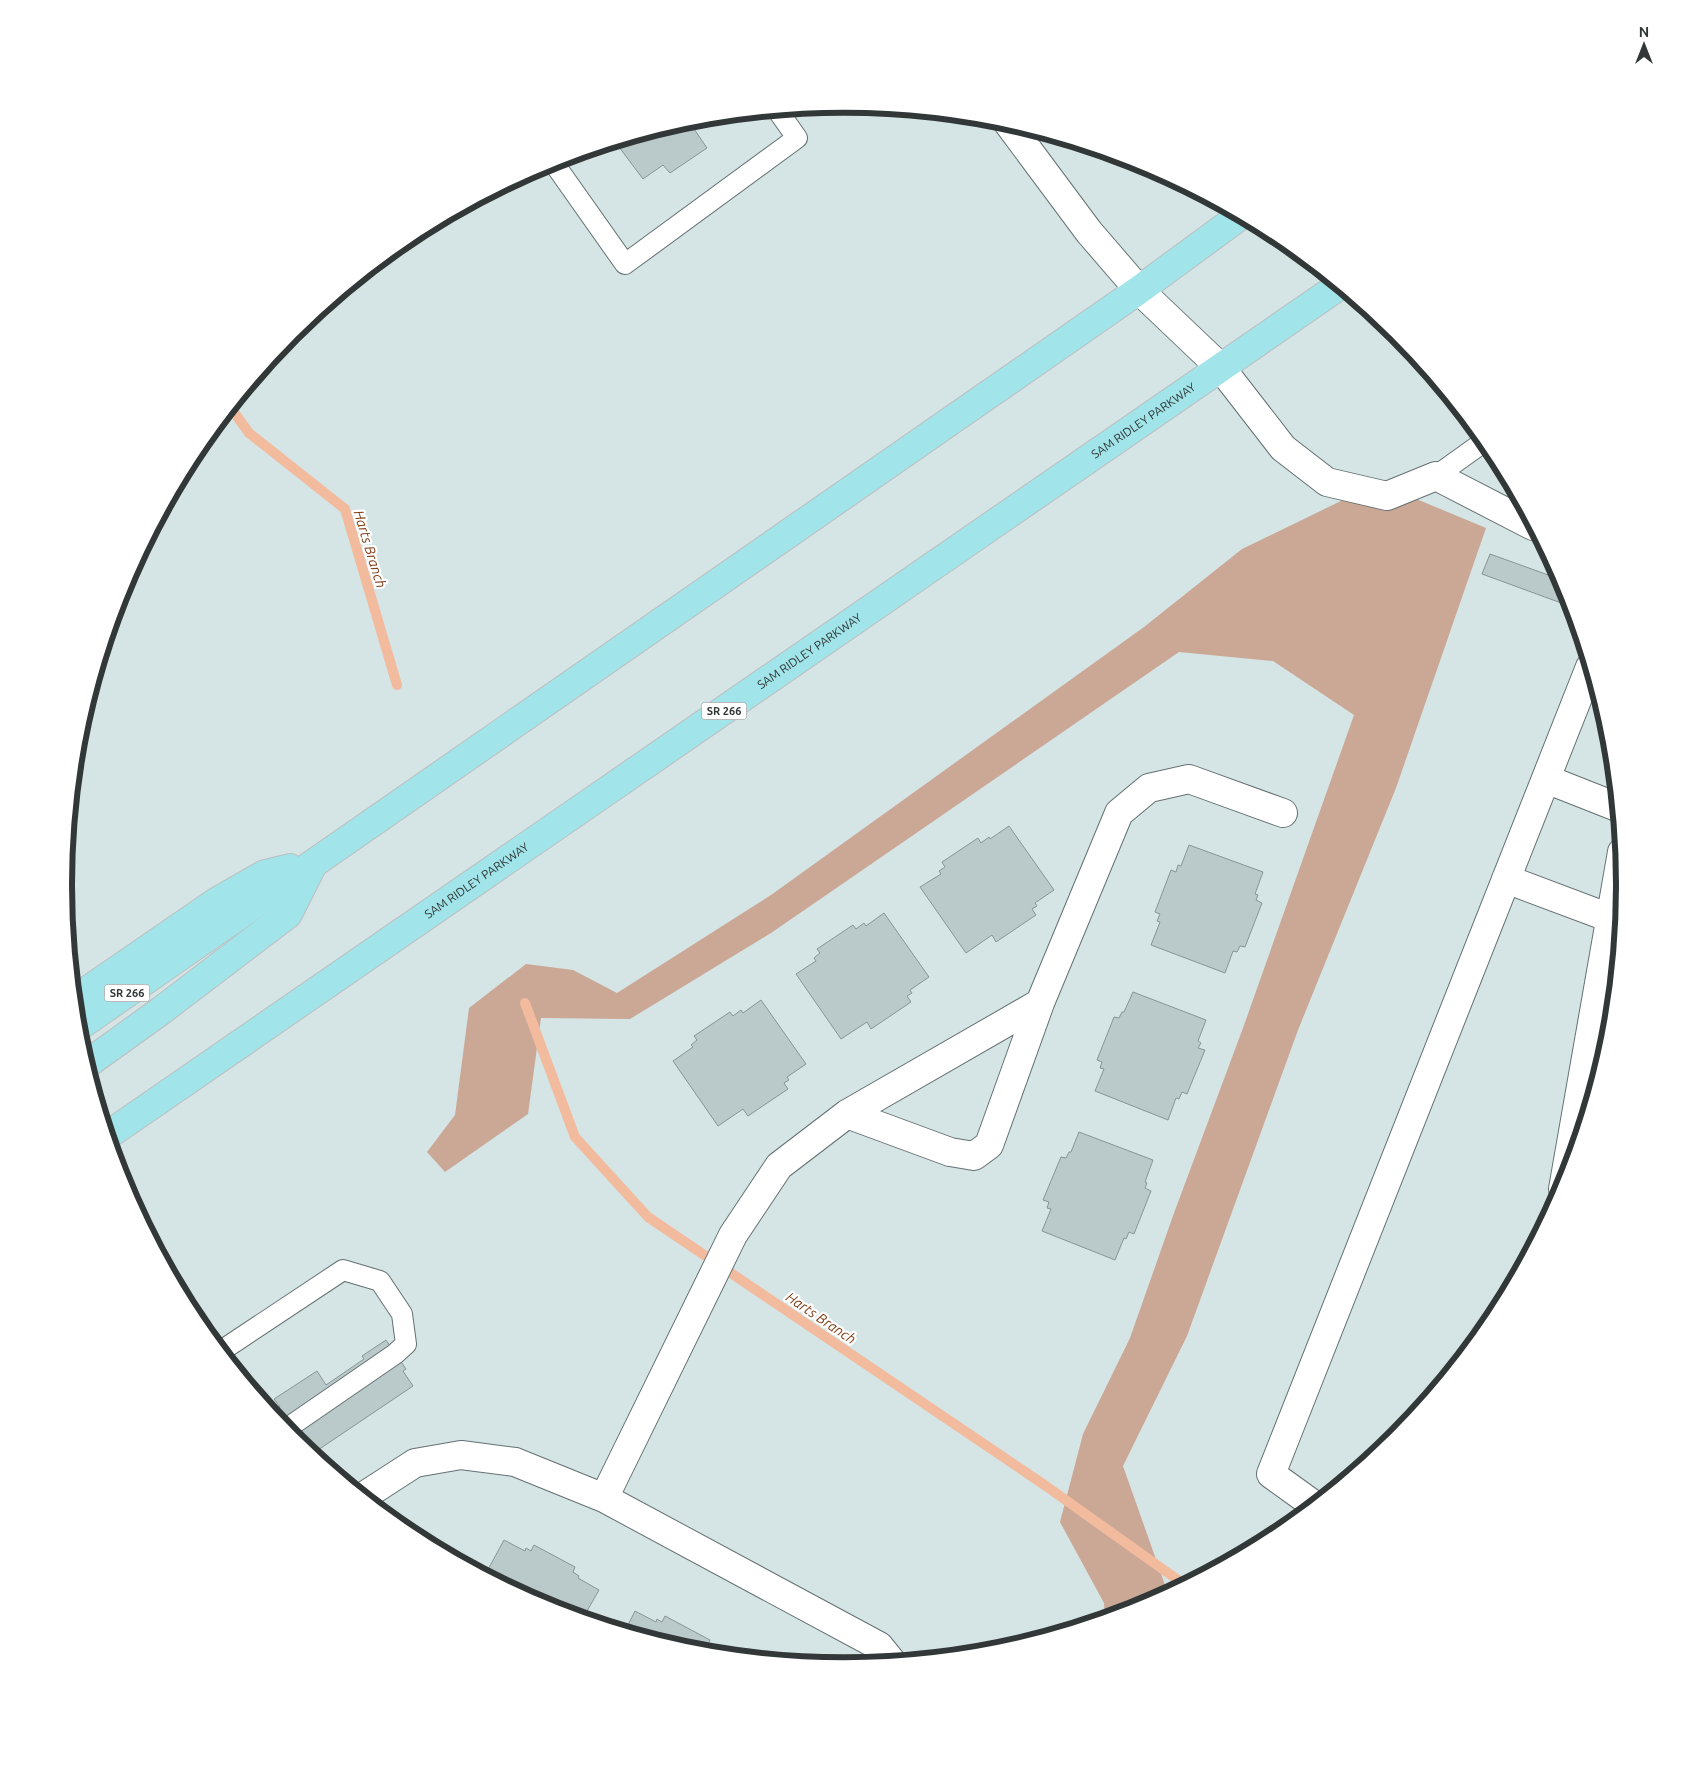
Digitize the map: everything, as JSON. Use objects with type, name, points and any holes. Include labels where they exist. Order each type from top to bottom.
[{"type":"main road","name":"SR 266","points":[[85,1022],[1139,290],[1235,220]]},
{"type":"main road","name":"SAM RIDLEY PARKWAY","points":[[112,1132],[1334,289]]},
{"type":"main road","points":[[80,995],[216,902],[265,874],[314,862]]},
{"type":"main road","points":[[93,1060],[288,914],[314,862]]},
{"type":"street","points":[[1015,133],[1089,232],[1139,290],[1221,368],[1283,448],[1327,482],[1388,496],[1436,476],[1525,522]]},
{"type":"street","points":[[1309,1501],[1271,1474],[1587,674]]},
{"type":"street","points":[[847,1114],[950,1152],[974,1156],[989,1144],[1040,1003],[1119,813],[1149,788],[1189,779],[1282,813]]},
{"type":"street","points":[[1546,779],[1612,805]]},
{"type":"street","points":[[1506,878],[1610,918]]},
{"type":"street","points":[[1570,1151],[1616,885]]},
{"type":"street","points":[[604,1498],[733,1235],[778,1166],[847,1114],[1040,1003]]},
{"type":"street","points":[[369,1493],[415,1463],[461,1455],[515,1462],[604,1498],[879,1646],[887,1656]]},
{"type":"lane","points":[[558,169],[624,264],[797,138],[782,116]]},
{"type":"lane","points":[[1436,476],[1478,446]]},
{"type":"lane","points":[[227,1347],[344,1270],[380,1281],[402,1314],[406,1344],[395,1354],[293,1424]]},
{"type":"shaded area","points":[[1378,483],[1486,528],[1396,788],[1298,1030],[1187,1336],[1123,1466],[1165,1588],[1105,1613],[1104,1603],[1060,1522],[1083,1434],[1130,1338],[1354,715],[1273,661],[1179,652],[771,933],[630,1019],[541,1018],[528,1114],[445,1172],[427,1152],[455,1115],[469,1008],[526,964],[573,970],[617,993],[771,895],[1144,627],[1242,549]]},
{"type":"building","points":[[693,128],[707,148],[670,173],[663,165],[643,179],[619,147]]},
{"type":"building","points":[[1490,554],[1552,576],[1563,604],[1482,574]]},
{"type":"building","points":[[1009,826],[1054,890],[1035,903],[1037,906],[1032,909],[1036,915],[996,942],[992,935],[966,953],[920,887],[941,874],[939,871],[945,867],[942,862],[978,838],[981,843]]},
{"type":"building","points":[[1189,845],[1263,872],[1255,894],[1258,895],[1256,900],[1262,903],[1245,947],[1240,946],[1237,952],[1233,951],[1225,973],[1151,945],[1160,922],[1157,921],[1160,914],[1155,912],[1171,870],[1176,872],[1178,865],[1181,866]]},
{"type":"building","points":[[884,913],[929,977],[910,990],[912,993],[907,996],[911,1002],[871,1029],[867,1022],[841,1039],[796,974],[816,961],[814,958],[820,953],[817,949],[853,925],[856,929],[864,923],[866,926]]},
{"type":"building","points":[[1133,992],[1206,1020],[1198,1041],[1201,1043],[1198,1048],[1205,1050],[1187,1094],[1182,1092],[1179,1099],[1176,1098],[1168,1120],[1095,1091],[1104,1069],[1100,1068],[1102,1062],[1097,1060],[1114,1017],[1119,1018],[1122,1012],[1124,1012]]},
{"type":"building","points":[[761,1000],[806,1064],[787,1077],[789,1080],[784,1083],[788,1089],[748,1116],[743,1109],[718,1126],[673,1061],[693,1047],[691,1045],[697,1040],[694,1036],[730,1012],[733,1016],[741,1010],[743,1013]]},
{"type":"building","points":[[1079,1132],[1153,1160],[1145,1182],[1147,1183],[1145,1188],[1151,1191],[1134,1234],[1129,1232],[1126,1239],[1124,1238],[1115,1260],[1042,1231],[1051,1209],[1047,1208],[1049,1202],[1043,1200],[1061,1157],[1066,1158],[1069,1152],[1071,1152]]},
{"type":"building","points":[[386,1340],[406,1369],[403,1371],[413,1386],[318,1450],[277,1409],[280,1407],[274,1399],[317,1371],[326,1385],[364,1359],[362,1356]]},
{"type":"building","points":[[504,1540],[525,1551],[526,1548],[531,1551],[534,1545],[575,1567],[573,1572],[579,1576],[578,1578],[599,1590],[586,1613],[549,1599],[488,1570]]},
{"type":"building","points":[[635,1611],[656,1622],[657,1619],[662,1622],[665,1616],[710,1640],[708,1644],[711,1646],[694,1643],[628,1626]]},
{"type":"waterway","name":"Harts Branch","points":[[235,413],[249,433],[345,509],[397,685]]},
{"type":"waterway","name":"Harts Branch","points":[[525,1003],[575,1137],[648,1217],[1046,1486],[1179,1581]]}]
